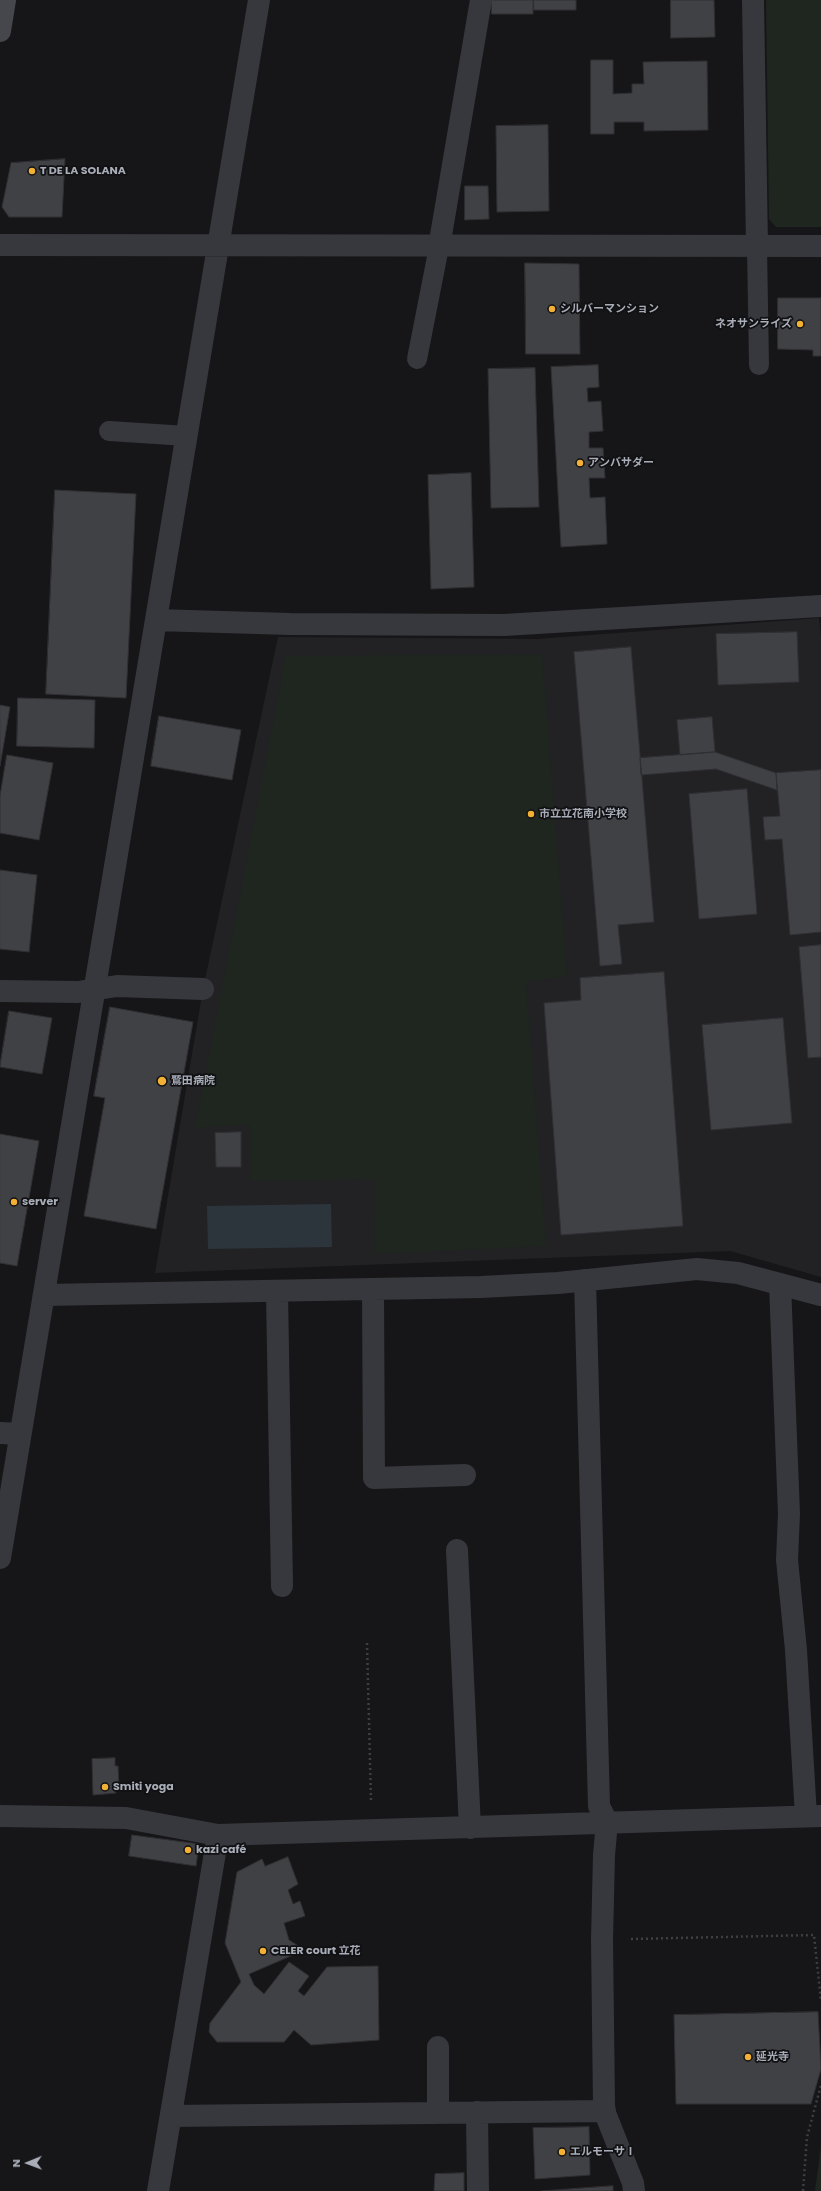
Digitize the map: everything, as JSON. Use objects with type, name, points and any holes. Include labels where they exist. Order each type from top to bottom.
[{"type":"street","points":[[0,31],[5,0]]},
{"type":"street","points":[[0,1558],[10,1433],[45,1295],[94,989],[260,0]]},
{"type":"street","points":[[439,247],[481,0]]},
{"type":"street","points":[[753,0],[757,246]]},
{"type":"street","points":[[0,245],[439,247],[821,246]]},
{"type":"street","points":[[156,620],[290,624],[504,625],[821,606]]},
{"type":"street","points":[[0,991],[78,992],[117,986],[203,989]]},
{"type":"street","points":[[45,1295],[277,1292],[481,1287],[585,1280],[697,1269],[738,1273],[821,1295]]},
{"type":"street","points":[[585,1280],[599,1806],[607,1822],[604,1855],[602,1940],[605,2111],[625,2160],[633,2183],[634,2191]]},
{"type":"street","points":[[0,1816],[126,1818],[218,1835],[814,1816],[787,1560],[789,1514],[780,1284]]},
{"type":"street","points":[[372,1289],[374,1478],[465,1474]]},
{"type":"street","points":[[277,1292],[282,1586]]},
{"type":"street","points":[[457,1550],[470,1828]]},
{"type":"street","points":[[158,2191],[218,1835]]},
{"type":"street","points":[[438,2047],[438,2113]]},
{"type":"street","points":[[171,2116],[605,2111]]},
{"type":"street","points":[[477,2112],[478,2191]]},
{"type":"lane","points":[[757,246],[759,365]]},
{"type":"lane","points":[[417,359],[439,247]]},
{"type":"lane","points":[[109,431],[187,436]]},
{"type":"path","points":[[367,1643],[372,1831]]},
{"type":"path","points":[[602,1940],[814,1935],[821,2001]]},
{"type":"path","points":[[803,2191],[807,2137],[821,2084]]},
{"type":"shaded area","points":[[766,0],[821,0],[821,227],[776,227],[769,219]]},
{"type":"shaded area","name":"市立立花南小学校","points":[[819,618],[821,639],[821,1277],[730,1251],[155,1273],[203,989],[278,637],[536,639]]},
{"type":"shaded area","points":[[542,654],[567,976],[526,982],[546,1246],[374,1254],[376,1179],[251,1181],[250,1124],[195,1128],[286,656]]},
{"type":"shaded area","points":[[331,1204],[332,1247],[208,1249],[207,1206]]},
{"type":"shaded area","points":[[821,2146],[821,2191],[815,2191]]},
{"type":"building","points":[[491,0],[533,0],[533,14],[492,14]]},
{"type":"building","points":[[534,0],[576,0],[576,10],[534,10]]},
{"type":"building","points":[[671,0],[714,0],[715,37],[671,38]]},
{"type":"building","points":[[591,60],[613,60],[613,94],[632,93],[632,84],[644,84],[643,62],[707,61],[708,130],[644,131],[644,122],[614,122],[614,134],[591,134]]},
{"type":"building","points":[[548,125],[549,211],[497,212],[496,126]]},
{"type":"building","points":[[65,159],[62,217],[9,217],[2,207],[11,163]]},
{"type":"building","points":[[465,186],[488,186],[489,219],[465,220]]},
{"type":"building","name":"シルバーマンション","points":[[525,263],[579,264],[580,354],[526,354]]},
{"type":"building","name":"ネオサンライズ","points":[[778,298],[821,298],[821,356],[813,356],[813,350],[778,349]]},
{"type":"building","name":"アンバサダー","points":[[598,365],[599,387],[587,388],[588,402],[601,401],[603,431],[589,432],[589,448],[603,448],[605,478],[589,478],[590,498],[605,497],[607,544],[561,547],[551,367]]},
{"type":"building","points":[[535,368],[539,507],[491,508],[488,369]]},
{"type":"building","points":[[471,473],[474,587],[431,589],[428,475]]},
{"type":"building","points":[[55,490],[136,494],[126,698],[46,694]]},
{"type":"building","points":[[797,632],[799,682],[718,685],[716,634]]},
{"type":"building","points":[[631,647],[654,922],[618,925],[622,964],[600,966],[574,652]]},
{"type":"building","points":[[18,698],[95,700],[94,748],[17,746]]},
{"type":"building","points":[[0,705],[10,707],[0,766]]},
{"type":"building","points":[[159,716],[241,730],[232,780],[151,766]]},
{"type":"building","points":[[712,717],[715,752],[680,755],[677,720]]},
{"type":"building","points":[[715,752],[776,773],[777,790],[716,769],[641,775],[640,758]]},
{"type":"building","points":[[7,755],[53,763],[39,840],[0,833],[0,796]]},
{"type":"building","points":[[821,770],[821,932],[790,935],[782,839],[765,840],[763,817],[780,816],[776,773]]},
{"type":"building","points":[[747,789],[757,914],[699,919],[689,794]]},
{"type":"building","points":[[0,870],[37,875],[29,952],[0,949]]},
{"type":"building","points":[[821,945],[821,1057],[808,1058],[799,947]]},
{"type":"building","points":[[664,972],[683,1226],[561,1235],[544,1003],[581,1000],[580,978]]},
{"type":"building","points":[[110,1007],[193,1022],[156,1229],[84,1216],[105,1098],[94,1096]]},
{"type":"building","points":[[9,1011],[52,1018],[42,1074],[0,1067]]},
{"type":"building","points":[[783,1018],[792,1123],[711,1130],[702,1025]]},
{"type":"building","points":[[241,1132],[241,1167],[216,1167],[215,1133]]},
{"type":"building","name":"server","points":[[0,1134],[39,1141],[17,1266],[0,1263]]},
{"type":"building","points":[[115,1758],[115,1766],[118,1766],[119,1789],[115,1790],[116,1793],[93,1795],[92,1759]]},
{"type":"building","points":[[132,1835],[199,1844],[196,1866],[129,1856]]},
{"type":"building","name":"CELER court 立花","points":[[288,1857],[298,1884],[288,1890],[293,1904],[300,1901],[305,1916],[284,1923],[289,1940],[300,1947],[293,1955],[249,1974],[254,1985],[264,1994],[289,1962],[309,1976],[298,1991],[304,1996],[327,1967],[378,1966],[379,2040],[311,2045],[294,2030],[284,2042],[217,2042],[209,2032],[210,2023],[241,1982],[225,1943],[237,1872],[262,1859],[265,1866]]},
{"type":"building","name":"延光寺","points":[[818,2012],[821,2069],[811,2104],[676,2104],[674,2015]]},
{"type":"building","name":"エルモーサⅠ","points":[[589,2127],[590,2175],[535,2179],[533,2128]]},
{"type":"building","points":[[464,2173],[464,2191],[434,2191],[435,2174]]},
{"type":"building","points":[[613,2186],[613,2191],[542,2191]]},
{"type":"place","name":"T DE LA SOLANA","points":[[32,171]]},
{"type":"place","name":"シルバーマンション","points":[[552,309]]},
{"type":"place","name":"ネオサンライズ","points":[[800,324]]},
{"type":"place","name":"アンバサダー","points":[[580,463]]},
{"type":"place","name":"市立立花南小学校","points":[[531,814]]},
{"type":"place","name":"鷲田病院","points":[[162,1081]]},
{"type":"place","name":"server","points":[[14,1202]]},
{"type":"place","name":"Smiti yoga","points":[[105,1787]]},
{"type":"place","name":"kazi café","points":[[188,1850]]},
{"type":"place","name":"CELER court 立花","points":[[263,1951]]},
{"type":"place","name":"延光寺","points":[[748,2057]]},
{"type":"place","name":"エルモーサⅠ","points":[[562,2152]]}]
